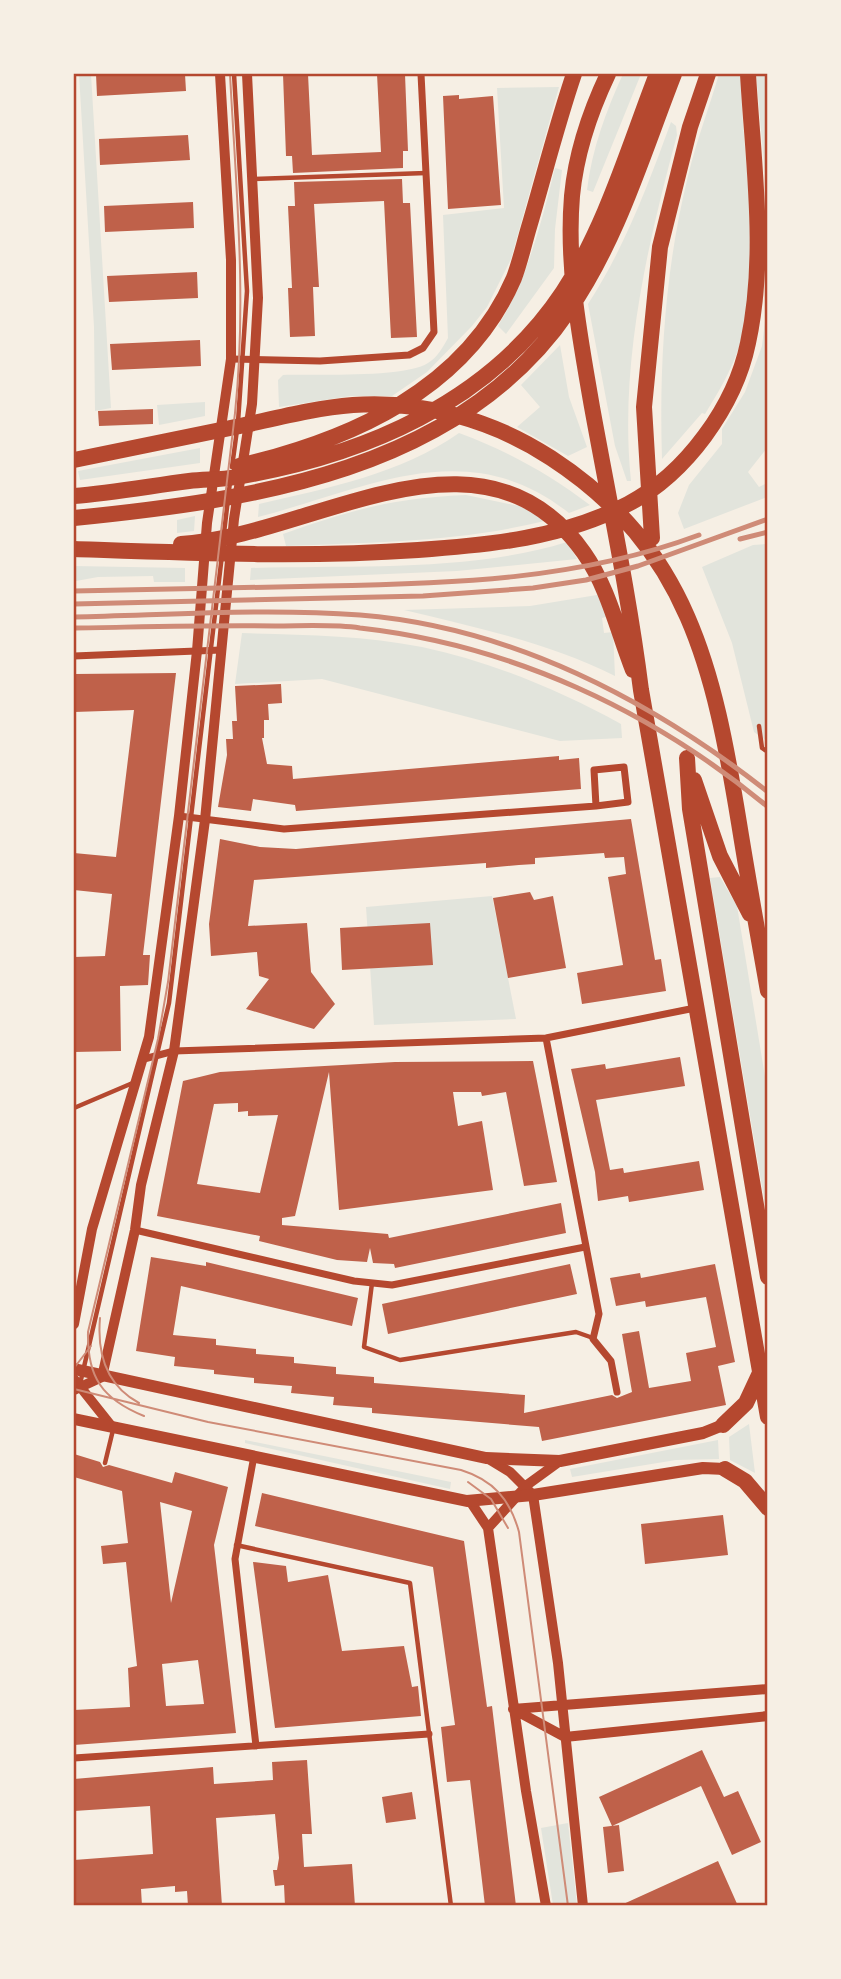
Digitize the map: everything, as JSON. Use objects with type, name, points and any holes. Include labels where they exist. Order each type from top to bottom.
[{"type":"highway","points":[[193,480],[316,446],[365,425],[420,393],[445,372],[479,334],[514,278],[574,74]]},
{"type":"highway","points":[[608,74],[591,111],[580,153],[572,195],[571,268],[616,541],[633,620],[641,690],[699,1007],[768,1417]]},
{"type":"highway","points":[[74,518],[228,496],[333,472],[409,445],[479,404],[531,358],[557,328],[580,293],[604,248],[657,74]]},
{"type":"highway","points":[[74,496],[193,480],[233,478],[278,469],[373,442],[429,416],[503,359],[564,290],[627,174],[674,74]]},
{"type":"highway","points":[[652,536],[644,407],[660,247],[690,127],[708,74]]},
{"type":"highway","points":[[74,549],[364,554],[494,545],[582,523],[629,503],[672,472],[700,441],[735,385],[748,344],[759,268],[748,74]]},
{"type":"highway","points":[[74,460],[295,414],[353,405],[380,405],[449,413],[487,424],[536,448],[581,478],[634,528],[675,588],[691,621],[718,708],[768,991]]},
{"type":"highway","points":[[92,550],[214,542],[260,531],[404,487],[481,486],[523,498],[553,518],[585,554],[604,592],[641,690]]},
{"type":"highway","points":[[768,946],[720,856],[687,758],[690,809],[768,1277]]},
{"type":"highway","points":[[723,1424],[746,1403],[761,1373]]},
{"type":"highway","points":[[725,1469],[745,1481],[768,1508]]},
{"type":"main road","points":[[77,1380],[102,1377],[486,1458],[561,1461],[703,1433],[723,1424]]},
{"type":"main road","points":[[74,1419],[470,1501],[517,1496],[530,1490],[692,1469],[725,1469]]},
{"type":"street","points":[[74,1324],[92,1229],[144,1059],[158,988],[179,816],[197,651],[207,523],[231,359],[231,260],[220,74]]},
{"type":"street","points":[[102,1377],[135,1230],[141,1185],[174,1051],[205,820],[216,650],[257,360],[253,179],[247,74]]},
{"type":"street","points":[[231,359],[320,360],[409,355],[423,348],[434,332],[421,74]]},
{"type":"street","points":[[74,656],[216,650]]},
{"type":"street","points":[[179,816],[284,829],[596,806],[628,802],[624,767],[594,770],[596,806]]},
{"type":"street","points":[[144,1059],[174,1051],[546,1038],[699,1007]]},
{"type":"street","points":[[546,1038],[599,1314],[593,1339],[611,1361],[617,1392]]},
{"type":"street","points":[[135,1230],[372,1283],[392,1285],[585,1247]]},
{"type":"street","points":[[77,1380],[113,1428]]},
{"type":"street","points":[[255,1455],[236,1545],[256,1746]]},
{"type":"street","points":[[486,1458],[530,1490],[562,1705],[583,1906]]},
{"type":"street","points":[[530,1490],[561,1461]]},
{"type":"street","points":[[488,1528],[517,1496]]},
{"type":"street","points":[[470,1501],[488,1528],[513,1709],[546,1906]]},
{"type":"street","points":[[513,1709],[768,1689]]},
{"type":"street","points":[[513,1709],[565,1737],[768,1716]]},
{"type":"street","points":[[74,1758],[429,1734]]},
{"type":"lane","points":[[223,540],[244,359],[246,263],[234,74]]},
{"type":"lane","points":[[253,179],[427,173]]},
{"type":"lane","points":[[77,1380],[159,1054],[169,1003],[191,818],[216,650],[222,551]]},
{"type":"lane","points":[[759,726],[762,748],[768,752]]},
{"type":"lane","points":[[74,1108],[139,1080]]},
{"type":"lane","points":[[372,1283],[364,1347],[400,1360],[576,1332],[593,1339]]},
{"type":"lane","points":[[105,1463],[113,1428]]},
{"type":"lane","points":[[236,1545],[410,1583],[452,1906]]},
{"type":"shaded area","points":[[79,74],[91,74],[111,408],[95,411],[94,327]]},
{"type":"shaded area","points":[[623,74],[641,74],[593,192],[587,190],[592,160],[605,116]]},
{"type":"shaded area","points":[[719,74],[741,74],[751,246],[747,314],[736,356],[715,398],[705,414],[702,413],[662,459],[665,317],[674,246],[691,163]]},
{"type":"shaded area","points":[[756,74],[765,74],[767,197]]},
{"type":"shaded area","points":[[559,87],[511,259],[487,307],[472,326],[427,372],[392,396],[351,396],[279,407],[278,380],[283,375],[400,371],[417,368],[437,355],[448,338],[443,215],[504,208],[497,88]]},
{"type":"shaded area","points":[[671,122],[676,126],[677,135],[646,263],[632,350],[628,438],[631,481],[627,481],[615,446],[588,304],[624,238]]},
{"type":"shaded area","points":[[555,168],[562,170],[555,229],[554,268],[506,334],[498,326],[526,269]]},
{"type":"shaded area","points":[[767,304],[767,448],[748,472],[759,487],[767,483],[767,497],[684,529],[678,513],[689,485],[722,444],[722,429],[745,392],[762,346]]},
{"type":"shaded area","points":[[560,345],[569,397],[587,447],[568,456],[517,427],[540,407],[521,385]]},
{"type":"shaded area","points":[[205,402],[205,416],[159,425],[157,405]]},
{"type":"shaded area","points":[[459,433],[528,464],[590,505],[569,513],[531,489],[493,476],[455,471],[416,474],[377,482],[258,517],[259,504],[363,478],[413,459]]},
{"type":"shaded area","points":[[200,448],[200,463],[80,480],[78,471]]},
{"type":"shaded area","points":[[466,495],[519,506],[548,520],[484,533],[385,542],[286,546],[283,534],[330,518],[394,502]]},
{"type":"shaded area","points":[[195,516],[194,531],[177,533],[177,520]]},
{"type":"shaded area","points":[[567,542],[577,559],[457,571],[250,580],[251,568],[452,563],[530,552]]},
{"type":"shaded area","points":[[767,544],[767,741],[754,732],[732,643],[702,567],[753,545]]},
{"type":"shaded area","points":[[74,566],[185,568],[185,582],[154,582],[153,576],[98,577],[76,581]]},
{"type":"shaded area","points":[[603,594],[609,616],[602,618],[604,633],[613,632],[615,676],[538,645],[404,610],[530,606]]},
{"type":"shaded area","points":[[242,633],[355,638],[400,643],[448,653],[524,678],[574,700],[621,724],[622,738],[560,741],[322,679],[235,684]]},
{"type":"shaded area","points":[[720,877],[737,906],[767,1089],[767,1216],[710,878]]},
{"type":"shaded area","points":[[492,896],[516,1019],[374,1025],[366,907]]},
{"type":"shaded area","points":[[749,1424],[755,1473],[730,1460],[729,1437]]},
{"type":"shaded area","points":[[245,1440],[451,1482],[450,1489],[245,1443]]},
{"type":"shaded area","points":[[718,1440],[719,1459],[676,1460],[572,1477],[570,1469]]},
{"type":"shaded area","points":[[568,1823],[577,1905],[553,1905],[541,1828]]},
{"type":"building","points":[[96,74],[185,74],[186,91],[97,96]]},
{"type":"building","points":[[283,74],[308,74],[312,155],[381,152],[377,74],[405,74],[408,151],[403,151],[403,168],[293,173],[292,156],[286,156]]},
{"type":"building","points":[[459,95],[459,99],[493,96],[501,205],[448,209],[443,96]]},
{"type":"building","points":[[188,135],[190,160],[100,165],[99,139]]},
{"type":"building","points":[[402,179],[403,203],[410,203],[417,337],[391,338],[384,201],[314,204],[319,287],[313,287],[315,336],[290,337],[288,288],[292,288],[288,206],[295,206],[294,182]]},
{"type":"building","points":[[193,202],[194,228],[105,232],[104,206]]},
{"type":"building","points":[[197,272],[198,298],[109,302],[107,276]]},
{"type":"building","points":[[200,340],[201,366],[112,370],[110,344]]},
{"type":"building","points":[[153,409],[153,424],[99,426],[98,411]]},
{"type":"building","points":[[176,673],[143,955],[150,955],[148,985],[120,986],[121,1051],[74,1052],[74,957],[105,956],[112,894],[74,890],[74,853],[116,857],[134,710],[74,712],[74,674]]},
{"type":"building","points":[[281,684],[282,703],[268,704],[269,720],[264,720],[262,738],[267,764],[292,766],[293,779],[559,756],[559,760],[579,758],[581,789],[296,811],[295,805],[253,799],[251,811],[218,807],[227,755],[226,739],[233,739],[232,721],[237,721],[235,686]]},
{"type":"building","points":[[631,819],[655,960],[661,959],[666,991],[582,1004],[577,973],[623,965],[608,877],[626,874],[624,857],[605,858],[604,853],[535,858],[535,864],[486,868],[486,863],[254,880],[248,926],[307,923],[311,972],[335,1004],[314,1029],[246,1009],[269,979],[259,976],[257,952],[211,956],[209,924],[220,839],[260,847],[296,849]]},
{"type":"building","points":[[530,892],[534,900],[553,896],[566,968],[508,978],[493,898]]},
{"type":"building","points":[[430,923],[433,965],[342,970],[340,928]]},
{"type":"building","points":[[680,1057],[685,1086],[596,1100],[610,1170],[623,1168],[624,1173],[699,1161],[704,1190],[629,1202],[628,1196],[598,1201],[595,1172],[571,1069],[605,1064],[606,1069]]},
{"type":"building","points":[[533,1061],[557,1182],[524,1186],[506,1092],[482,1096],[481,1092],[453,1092],[458,1126],[482,1121],[493,1190],[339,1210],[329,1072],[295,1216],[282,1218],[282,1225],[388,1234],[389,1238],[561,1203],[566,1233],[395,1268],[394,1264],[373,1263],[370,1248],[367,1262],[337,1260],[259,1241],[260,1236],[157,1216],[183,1081],[220,1072],[395,1062]],"holes":[[[238,1103],[238,1112],[248,1111],[248,1116],[278,1115],[260,1193],[197,1184],[214,1104]]]},
{"type":"building","points":[[151,1257],[206,1266],[206,1262],[358,1298],[352,1326],[181,1286],[173,1335],[216,1339],[216,1345],[256,1349],[256,1354],[294,1357],[294,1363],[336,1367],[336,1374],[374,1377],[374,1383],[525,1395],[524,1413],[612,1395],[617,1398],[632,1392],[622,1334],[639,1331],[649,1388],[691,1381],[686,1353],[716,1347],[706,1297],[646,1307],[645,1301],[616,1306],[610,1278],[640,1273],[641,1278],[715,1264],[735,1362],[718,1366],[726,1405],[542,1441],[539,1427],[372,1413],[372,1408],[333,1405],[334,1397],[291,1393],[292,1386],[254,1383],[254,1378],[174,1366],[175,1357],[136,1351]]},
{"type":"building","points":[[570,1264],[577,1294],[388,1334],[382,1304]]},
{"type":"building","points":[[74,1454],[100,1462],[103,1467],[109,1465],[172,1483],[175,1472],[228,1487],[214,1545],[236,1733],[74,1745],[74,1710],[130,1707],[128,1668],[137,1666],[126,1562],[103,1564],[101,1546],[128,1543],[122,1491],[74,1477]],"holes":[[[160,1502],[192,1511],[171,1603]],[[198,1660],[204,1704],[166,1706],[162,1664]]]},
{"type":"building","points":[[262,1493],[464,1541],[487,1707],[492,1706],[516,1906],[485,1906],[470,1780],[447,1782],[441,1727],[455,1725],[433,1567],[255,1526]]},
{"type":"building","points":[[723,1515],[728,1555],[645,1564],[641,1524]]},
{"type":"building","points":[[253,1562],[286,1566],[288,1582],[328,1575],[342,1651],[404,1646],[412,1687],[418,1686],[421,1716],[275,1728]]},
{"type":"building","points":[[702,1750],[724,1797],[738,1791],[761,1842],[732,1855],[701,1786],[612,1826],[599,1797]]},
{"type":"building","points":[[307,1760],[312,1834],[302,1834],[304,1867],[352,1864],[355,1906],[285,1906],[284,1885],[275,1886],[273,1870],[277,1870],[279,1858],[275,1814],[216,1818],[222,1906],[188,1906],[187,1891],[175,1892],[175,1886],[141,1889],[142,1906],[74,1906],[74,1860],[153,1854],[150,1806],[74,1811],[74,1779],[213,1767],[214,1784],[273,1780],[272,1762]]},
{"type":"building","points":[[412,1792],[416,1819],[386,1823],[382,1797]]},
{"type":"building","points":[[619,1825],[624,1871],[608,1873],[603,1827]]},
{"type":"building","points":[[718,1861],[738,1906],[619,1906]]},
{"type":"tram line","points":[[144,1416],[117,1402],[100,1384],[90,1362],[88,1332],[158,1039],[168,982],[235,413],[240,286],[230,74]]},
{"type":"tram line","points":[[100,1318],[100,1344],[106,1367],[119,1387],[139,1403]]},
{"type":"tram line","points":[[74,1368],[91,1346]]},
{"type":"tram line","points":[[74,1389],[208,1422],[461,1470],[482,1479],[499,1492],[511,1510],[519,1532],[568,1906]]},
{"type":"tram line","points":[[468,1482],[491,1499],[508,1528]]},
{"type":"railway","points":[[74,604],[423,596],[533,588],[586,580],[638,566],[768,519]]},
{"type":"railway","points":[[740,539],[768,532]]},
{"type":"railway","points":[[74,591],[419,584],[514,577],[607,562],[699,535]]},
{"type":"railway","points":[[74,617],[253,612],[324,613],[416,622],[471,635],[525,652],[627,699],[676,727],[768,792]]},
{"type":"railway","points":[[74,628],[339,626],[416,637],[471,650],[525,667],[627,712],[676,740],[768,807]]}]
